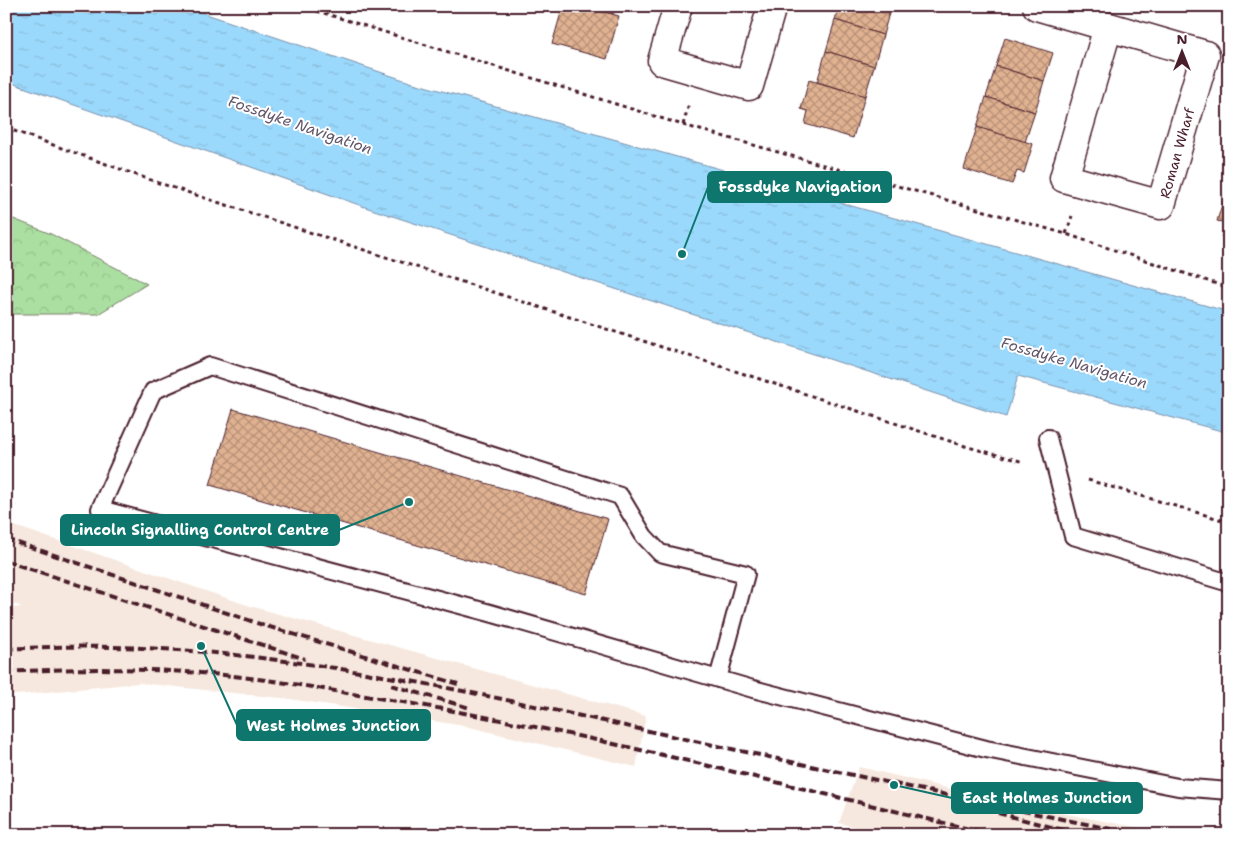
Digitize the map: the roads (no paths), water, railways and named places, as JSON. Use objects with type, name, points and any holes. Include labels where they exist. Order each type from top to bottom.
[{"type":"street","points":[[678,6],[662,61],[749,86],[772,6]]},
{"type":"street","name":"Roman Wharf","points":[[1036,6],[1217,55],[1162,205],[1064,178],[1108,27]]},
{"type":"lane","points":[[718,679],[746,574],[660,553],[644,536],[620,496],[210,366],[152,391],[100,509],[490,613],[718,679],[986,749],[1178,788],[1229,791]]},
{"type":"lane","points":[[1048,438],[1073,536],[1229,583]]},
{"type":"water","points":[[6,6],[182,6],[410,82],[1229,312],[1229,433],[1018,376],[1006,417],[365,207],[6,81]]},
{"type":"railway","points":[[6,539],[263,625],[458,684]]},
{"type":"railway","points":[[6,561],[305,659]]},
{"type":"railway","points":[[6,649],[88,647],[170,649],[251,657],[413,681],[1140,835]]},
{"type":"railway","points":[[6,672],[101,669],[227,675],[456,711],[611,743],[995,835]]},
{"type":"railway","points":[[391,685],[470,708]]},
{"type":"railway","points":[[998,813],[1082,835]]},
{"type":"place","name":"Fossdyke Navigation","points":[[682,254]]},
{"type":"place","name":"Lincoln Signalling Control Centre","points":[[409,502]]},
{"type":"place","name":"West Holmes Junction","points":[[201,646]]},
{"type":"place","name":"East Holmes Junction","points":[[894,785]]}]
